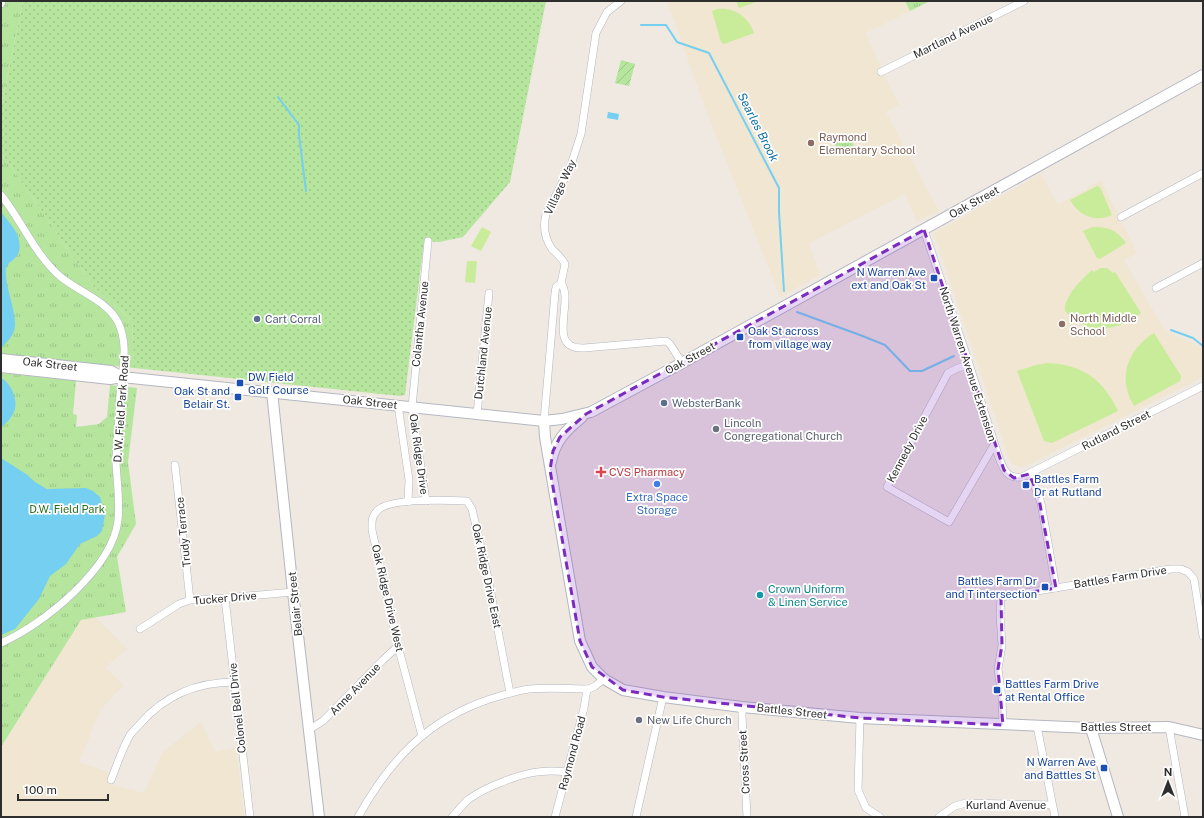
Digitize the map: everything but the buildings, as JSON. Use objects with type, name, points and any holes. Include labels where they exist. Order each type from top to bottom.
[{"type":"main road","name":"Oak Street","points":[[1,359],[19,365],[54,369],[110,379],[122,376],[544,421],[562,420],[586,414],[601,407],[1203,75]]},
{"type":"main road","name":"Oak Street","points":[[1,367],[19,365]]},
{"type":"main road","name":"Belair Street","points":[[272,392],[319,817]]},
{"type":"main road","name":"Battles Street","points":[[550,470],[553,451],[560,437],[569,427],[586,414]]},
{"type":"main road","name":"Battles Street","points":[[544,421],[544,433],[550,470],[580,641],[592,667],[604,679],[623,690],[663,697],[742,707],[860,718],[1091,728],[1170,727],[1203,735]]},
{"type":"main road","points":[[1091,728],[1118,817]]},
{"type":"street","name":"Village Way","points":[[621,1],[607,12],[596,33],[581,134],[570,168],[545,217],[545,230],[552,248],[564,264],[561,283],[564,288],[565,295],[563,334],[570,346],[574,348],[584,348],[666,341],[670,344],[682,363]]},
{"type":"street","name":"Martland Avenue","points":[[881,72],[1024,1]]},
{"type":"street","points":[[1121,217],[1203,173]]},
{"type":"street","name":"D. W. Field Park Road","points":[[1,195],[43,258],[54,270],[66,281],[99,302],[114,316],[124,339],[125,356],[122,376],[116,461],[119,500],[118,522],[111,543],[96,568],[66,600],[34,625],[1,643]]},
{"type":"street","name":"North Warren Avenue Extension","points":[[924,230],[998,458],[1004,470],[1014,478],[1029,474]]},
{"type":"street","name":"Colantha Avenue","points":[[412,407],[428,241]]},
{"type":"street","points":[[1156,288],[1203,263]]},
{"type":"street","points":[[544,421],[556,287],[561,283]]},
{"type":"street","name":"Dutchland Avenue","points":[[478,414],[489,293]]},
{"type":"street","name":"Kennedy Drive","points":[[969,365],[948,373],[887,487],[949,522],[994,445]]},
{"type":"street","name":"Rutland Street","points":[[1029,474],[1203,386]]},
{"type":"street","name":"Oak Ridge Drive","points":[[398,405],[409,480],[408,502]]},
{"type":"street","name":"Oak Ridge Drive","points":[[412,407],[426,501]]},
{"type":"street","name":"Trudy Terrace","points":[[175,465],[190,600]]},
{"type":"street","points":[[1029,474],[1041,503],[1056,588]]},
{"type":"street","name":"Oak Ridge Drive West","points":[[422,736],[398,646],[372,530],[372,518],[377,510],[386,505],[426,501]]},
{"type":"street","name":"Oak Ridge Drive East","points":[[426,501],[467,501],[472,508],[488,578],[510,693]]},
{"type":"street","name":"Battles Farm Drive","points":[[1003,725],[1002,698],[998,669],[1002,645],[1000,614],[1001,597],[1151,572],[1181,569],[1188,572],[1194,579],[1203,636]]},
{"type":"street","name":"Tucker Drive","points":[[140,629],[179,604],[190,600],[293,592]]},
{"type":"street","name":"Colonel Bell Drive","points":[[225,598],[250,817]]},
{"type":"street","name":"Anne Avenue","points":[[310,729],[323,721],[398,646]]},
{"type":"street","points":[[358,817],[383,776],[422,736],[443,720],[471,705],[510,693],[529,689],[587,689],[595,686],[604,679]]},
{"type":"street","points":[[111,780],[119,758],[131,734],[151,712],[171,698],[195,688],[225,682],[235,682]]},
{"type":"street","name":"Raymond Road","points":[[555,817],[584,708],[587,689]]},
{"type":"street","points":[[636,817],[663,697]]},
{"type":"street","name":"Cross Street","points":[[742,707],[747,817]]},
{"type":"street","points":[[860,718],[858,790],[866,808],[880,817]]},
{"type":"street","points":[[1037,726],[1055,817]]},
{"type":"street","points":[[1170,727],[1185,817]]},
{"type":"street","points":[[452,817],[469,799],[485,789],[519,775],[548,771],[567,772]]},
{"type":"street","name":"Kurland Avenue","points":[[938,817],[956,806],[966,803],[1052,805]]},
{"type":"highlighted area","points":[[924,230],[1004,470],[1014,478],[1029,474],[1038,494],[1056,588],[1001,597],[1002,645],[998,669],[1003,725],[860,718],[663,697],[623,690],[592,667],[580,641],[550,470],[553,451],[560,437],[586,414]]},
{"type":"shaded area","name":"Raymond Elementary School","points":[[667,1],[905,1],[910,11],[866,33],[899,105],[886,112],[939,211],[917,222],[905,194],[809,243],[820,275],[780,297],[704,105]]},
{"type":"shaded area","name":"North Middle School","points":[[1041,174],[1058,205],[1101,180],[1137,253],[1124,260],[1165,331],[1200,346],[1203,352],[1203,377],[1026,466],[1021,467],[1014,465],[1009,459],[934,233]]},
{"type":"shaded area","points":[[96,617],[127,649],[105,667],[123,685],[100,710],[79,762],[108,772],[107,784],[144,793],[162,753],[201,722],[215,752],[236,747],[244,817],[1,817],[1,748],[81,620]]},
{"type":"green space","points":[[1,1],[23,1],[1,109]]},
{"type":"green space","points":[[23,1],[546,1],[510,182],[463,237],[439,242],[424,241],[405,395],[400,396],[134,368],[132,320],[94,287],[1,152],[1,109]]},
{"type":"green space","points":[[736,1],[759,1],[739,8]]},
{"type":"green space","points":[[905,1],[930,1],[910,11]]},
{"type":"green space","points":[[717,9],[735,11],[740,14],[748,22],[754,33],[724,44],[721,42],[712,11]]},
{"type":"green space","points":[[621,60],[635,64],[629,86],[615,83]]},
{"type":"green space","points":[[849,134],[855,149],[839,155],[833,140]]},
{"type":"green space","points":[[1,152],[94,287],[132,320],[134,368],[1,354]]},
{"type":"green space","points":[[1097,186],[1100,187],[1112,215],[1100,218],[1088,216],[1078,210],[1070,200]]},
{"type":"green space","points":[[482,227],[491,232],[481,251],[471,246]]},
{"type":"green space","points":[[1093,227],[1108,228],[1120,235],[1126,243],[1100,259],[1097,258],[1083,231]]},
{"type":"green space","points":[[467,261],[477,261],[475,283],[465,282]]},
{"type":"green space","points":[[1101,268],[1107,268],[1113,273],[1115,272],[1141,313],[1122,324],[1112,327],[1092,328],[1083,325],[1074,319],[1065,311],[1065,305],[1074,288],[1083,278],[1092,270],[1094,272]]},
{"type":"green space","points":[[1154,333],[1181,376],[1180,381],[1134,406],[1126,385],[1128,365],[1131,356],[1137,348]]},
{"type":"green space","points":[[1048,363],[1072,367],[1091,376],[1106,391],[1118,411],[1052,443],[1044,441],[1017,371]]},
{"type":"green space","name":"D.W. Field Park","points":[[1,373],[76,381],[73,414],[77,415],[76,427],[99,424],[107,417],[110,385],[137,388],[128,462],[136,524],[117,557],[126,612],[81,620],[1,747]]},
{"type":"water","points":[[608,112],[619,114],[618,120],[607,118]]},
{"type":"water","points":[[1,212],[12,225],[19,240],[20,247],[17,256],[7,265],[6,269],[7,284],[15,317],[15,325],[14,331],[10,338],[1,348]]},
{"type":"water","points":[[1,378],[8,383],[12,391],[15,400],[15,409],[8,421],[1,427]]},
{"type":"water","points":[[1,458],[47,489],[86,488],[93,491],[100,497],[105,514],[102,531],[97,536],[80,544],[66,564],[50,576],[39,599],[15,629],[1,635]]},
{"type":"waterway","name":"Searles Brook","points":[[641,25],[666,25],[677,42],[709,53],[779,188],[784,291]]},
{"type":"waterway","points":[[278,97],[299,125],[306,191]]},
{"type":"waterway","name":"Searles Brook","points":[[797,312],[885,345],[910,371],[922,371],[954,356]]},
{"type":"waterway","name":"Searles Brook","points":[[1171,330],[1193,338],[1203,346]]},
{"type":"place","name":"Raymond Elementary School","points":[[811,143]]},
{"type":"place","name":"N Warren Ave ext and Oak St","points":[[934,278]]},
{"type":"place","name":"Cart Corral","points":[[257,319]]},
{"type":"place","name":"North Middle School","points":[[1062,324]]},
{"type":"place","name":"Oak St across from village way","points":[[740,337]]},
{"type":"place","name":"DW Field Golf Course","points":[[240,383]]},
{"type":"place","name":"Oak St and Belair St.","points":[[238,397]]},
{"type":"place","name":"WebsterBank","points":[[664,403]]},
{"type":"place","name":"Lincoln Congregational Church","points":[[716,429]]},
{"type":"place","name":"CVS Pharmacy","points":[[601,472]]},
{"type":"place","name":"Extra Space Storage","points":[[657,484]]},
{"type":"place","name":"Battles Farm Dr at Rutland","points":[[1026,485]]},
{"type":"place","name":"Battles Farm Dr and T intersection","points":[[1045,587]]},
{"type":"place","name":"Crown Uniform & Linen Service","points":[[760,595]]},
{"type":"place","name":"Battles Farm Drive at Rental Office","points":[[997,690]]},
{"type":"place","name":"New Life Church","points":[[639,720]]},
{"type":"place","name":"N Warren Ave and Battles St","points":[[1104,768]]}]
